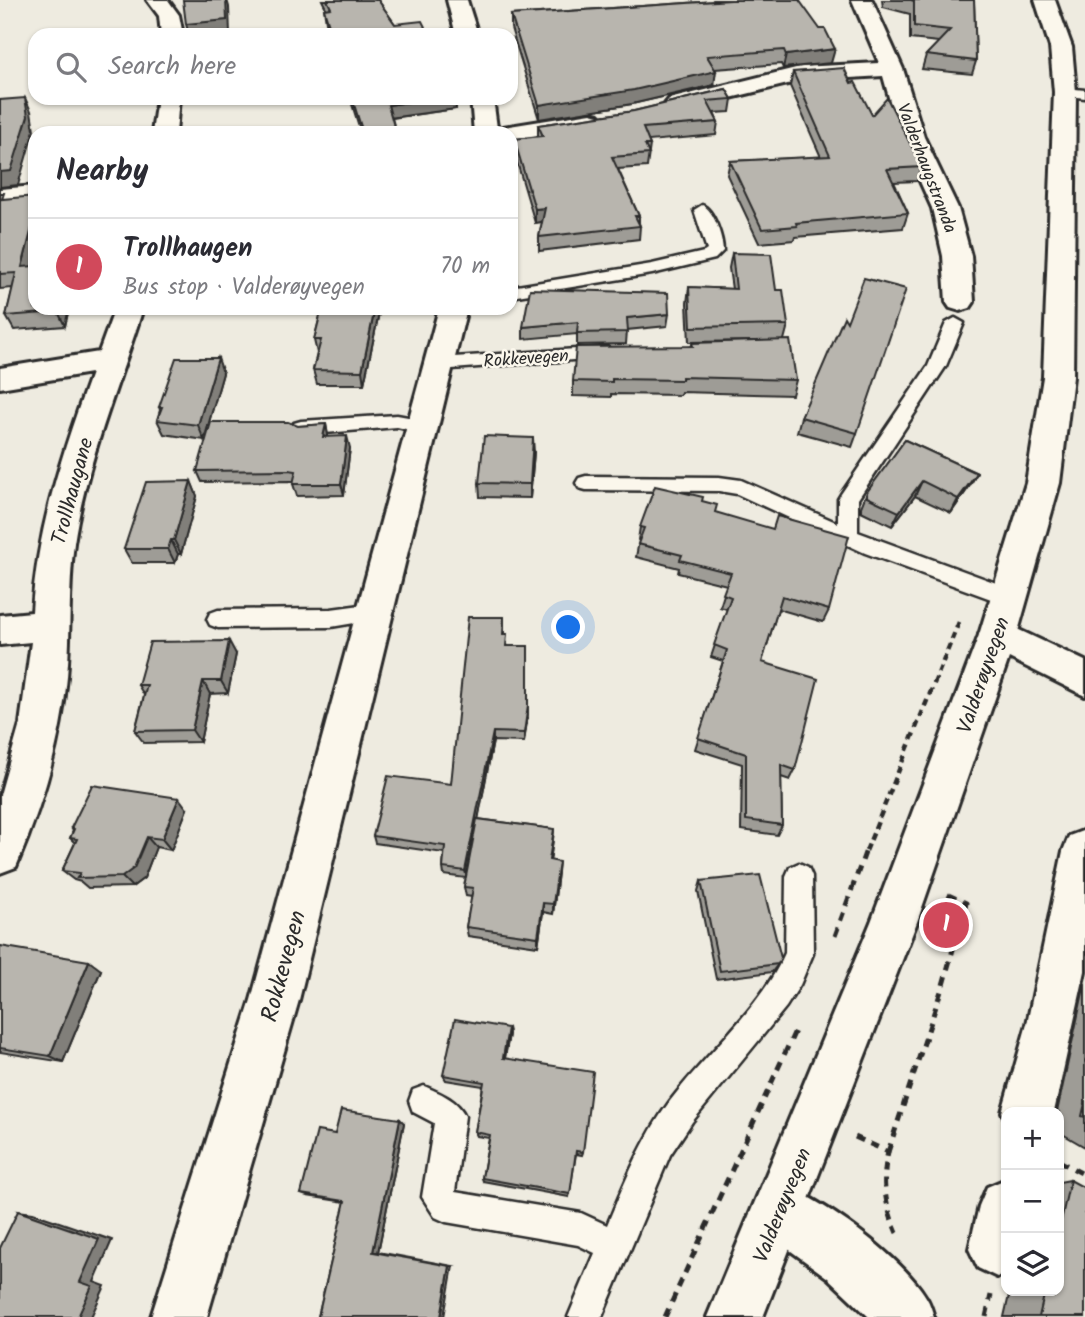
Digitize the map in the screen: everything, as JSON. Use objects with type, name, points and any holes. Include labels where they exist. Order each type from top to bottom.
[{"type":"street","points":[[157,0],[169,15],[171,28]]},
{"type":"street","points":[[457,0],[465,28]]},
{"type":"street","name":"Valderhaugstranda","points":[[862,0],[892,69],[912,137],[949,220],[957,256],[958,312]]},
{"type":"street","name":"Valderøyvegen","points":[[735,1317],[780,1210],[910,877],[998,635],[1043,483],[1058,377],[1075,93],[1045,0]]},
{"type":"street","points":[[656,109],[800,74],[892,69]]},
{"type":"street","points":[[165,126],[167,105]]},
{"type":"street","points":[[483,105],[485,126]]},
{"type":"street","points":[[518,131],[609,117]]},
{"type":"street","points":[[0,197],[28,195]]},
{"type":"street","name":"Trollhaugane","points":[[0,852],[19,808],[33,765],[47,676],[56,545],[63,508],[127,315]]},
{"type":"street","name":"Rokkevegen","points":[[179,1317],[261,1050],[451,315]]},
{"type":"street","points":[[0,377],[112,360]]},
{"type":"street","points":[[0,630],[50,625]]},
{"type":"street","points":[[998,635],[1085,680]]},
{"type":"street","points":[[1029,1107],[1051,1024],[1085,851]]},
{"type":"street","points":[[780,1210],[820,1235],[851,1259],[906,1317]]},
{"type":"lane","points":[[518,291],[652,269],[709,256],[715,251],[715,243],[702,210]]},
{"type":"lane","points":[[848,534],[848,499],[937,366],[958,312]]},
{"type":"lane","name":"Rokkevegen","points":[[439,364],[559,354],[629,352]]},
{"type":"lane","points":[[302,428],[397,421],[424,426]]},
{"type":"lane","points":[[586,483],[732,485],[764,497],[822,526],[848,534],[872,547],[1010,597]]},
{"type":"lane","points":[[218,619],[331,618],[376,612]]},
{"type":"lane","points":[[585,1317],[643,1175],[659,1144],[681,1111],[776,997],[790,975],[799,954],[799,876]]},
{"type":"lane","points":[[424,1101],[450,1116],[438,1197],[446,1206],[581,1229],[615,1246]]},
{"type":"path","points":[[834,941],[870,840],[973,584]]},
{"type":"path","points":[[903,1245],[886,1208],[882,1172],[943,985],[966,904],[910,877]]},
{"type":"path","points":[[665,1317],[798,1026]]},
{"type":"path","points":[[771,1085],[866,1144],[888,1152]]},
{"type":"path","points":[[1064,1164],[1085,1175]]},
{"type":"building","points":[[183,0],[226,0],[227,20],[186,24]]},
{"type":"building","points":[[327,0],[378,0],[395,24],[422,21],[426,28],[330,28],[324,9],[331,8]]},
{"type":"building","points":[[731,0],[799,0],[820,29],[825,29],[835,49],[786,55],[784,50],[707,56],[716,71],[634,90],[539,105],[518,38],[518,28],[515,28],[511,15]]},
{"type":"building","points":[[911,0],[974,0],[976,61],[926,55],[950,30],[914,26],[914,1]]},
{"type":"building","points":[[844,68],[851,83],[855,82],[872,115],[887,98],[922,167],[887,169],[908,213],[796,223],[797,226],[762,229],[730,161],[830,156],[793,72]]},
{"type":"building","points":[[726,89],[732,99],[707,101],[718,122],[643,128],[650,145],[645,145],[649,154],[612,157],[639,216],[635,216],[640,226],[539,237],[545,208],[535,209],[518,152],[518,139],[543,136],[538,125],[634,111]]},
{"type":"building","points":[[25,98],[28,116],[11,171],[0,172],[0,100]]},
{"type":"building","points":[[354,105],[388,105],[394,126],[361,126]]},
{"type":"building","points":[[0,193],[4,193],[2,199],[28,197],[28,243],[22,267],[28,267],[28,314],[6,316],[16,273],[0,274]]},
{"type":"building","points":[[732,253],[771,254],[776,290],[783,290],[788,325],[691,327],[689,287],[736,289]]},
{"type":"building","points":[[864,278],[906,289],[857,433],[801,417],[844,317],[847,322]]},
{"type":"building","points":[[530,289],[668,293],[669,314],[627,318],[628,332],[577,333],[578,322],[523,327]]},
{"type":"building","points":[[320,315],[374,315],[362,371],[313,370],[321,340],[314,340]]},
{"type":"building","points":[[790,340],[796,380],[682,377],[682,380],[573,381],[576,347],[693,346],[692,343]]},
{"type":"building","points":[[176,358],[218,358],[198,425],[157,420]]},
{"type":"building","points":[[211,422],[288,422],[298,426],[326,424],[323,437],[347,436],[341,484],[293,484],[296,471],[289,470],[197,471]]},
{"type":"building","points":[[484,436],[533,438],[530,484],[479,483]]},
{"type":"building","points":[[905,440],[977,473],[958,499],[922,481],[899,512],[867,497],[867,492]]},
{"type":"building","points":[[191,481],[174,540],[171,540],[168,549],[124,549],[146,482]]},
{"type":"building","points":[[655,486],[703,497],[702,501],[717,505],[715,512],[773,529],[777,516],[849,536],[829,610],[782,596],[762,662],[818,679],[795,770],[781,765],[782,825],[746,820],[746,754],[698,738],[727,650],[714,645],[731,597],[723,594],[731,573],[680,560],[682,555],[638,544],[644,528],[640,527]]},
{"type":"building","points":[[468,617],[504,617],[503,634],[507,634],[506,646],[528,646],[528,705],[524,733],[493,732],[465,871],[443,868],[445,846],[373,836],[388,776],[451,784]]},
{"type":"building","points":[[229,641],[221,681],[203,681],[192,730],[135,731],[147,685],[138,685],[150,642]]},
{"type":"building","points":[[92,785],[179,798],[162,839],[147,837],[134,868],[122,877],[77,878],[80,873],[62,871],[77,839],[70,838],[74,829],[71,828]]},
{"type":"building","points":[[477,819],[554,829],[549,860],[559,862],[553,904],[543,903],[538,937],[466,927],[473,888],[464,887]]},
{"type":"building","points":[[760,875],[781,958],[778,964],[720,971],[701,881]]},
{"type":"building","points":[[0,946],[89,961],[50,1056],[0,1048]]},
{"type":"building","points":[[455,1019],[508,1028],[503,1058],[593,1072],[583,1152],[576,1151],[570,1194],[482,1178],[490,1135],[475,1132],[484,1082],[443,1075]]},
{"type":"building","points":[[341,1110],[400,1119],[373,1252],[450,1266],[441,1317],[318,1317],[345,1201],[301,1194],[317,1131],[335,1134]]},
{"type":"building","points":[[1070,1180],[1085,1188],[1085,1317],[1039,1317],[1044,1296],[1064,1296],[1064,1207]]},
{"type":"building","points":[[18,1211],[99,1239],[80,1282],[92,1286],[78,1317],[0,1317],[0,1248]]},
{"type":"place","name":"Trollhaugen","points":[[946,925]]}]
